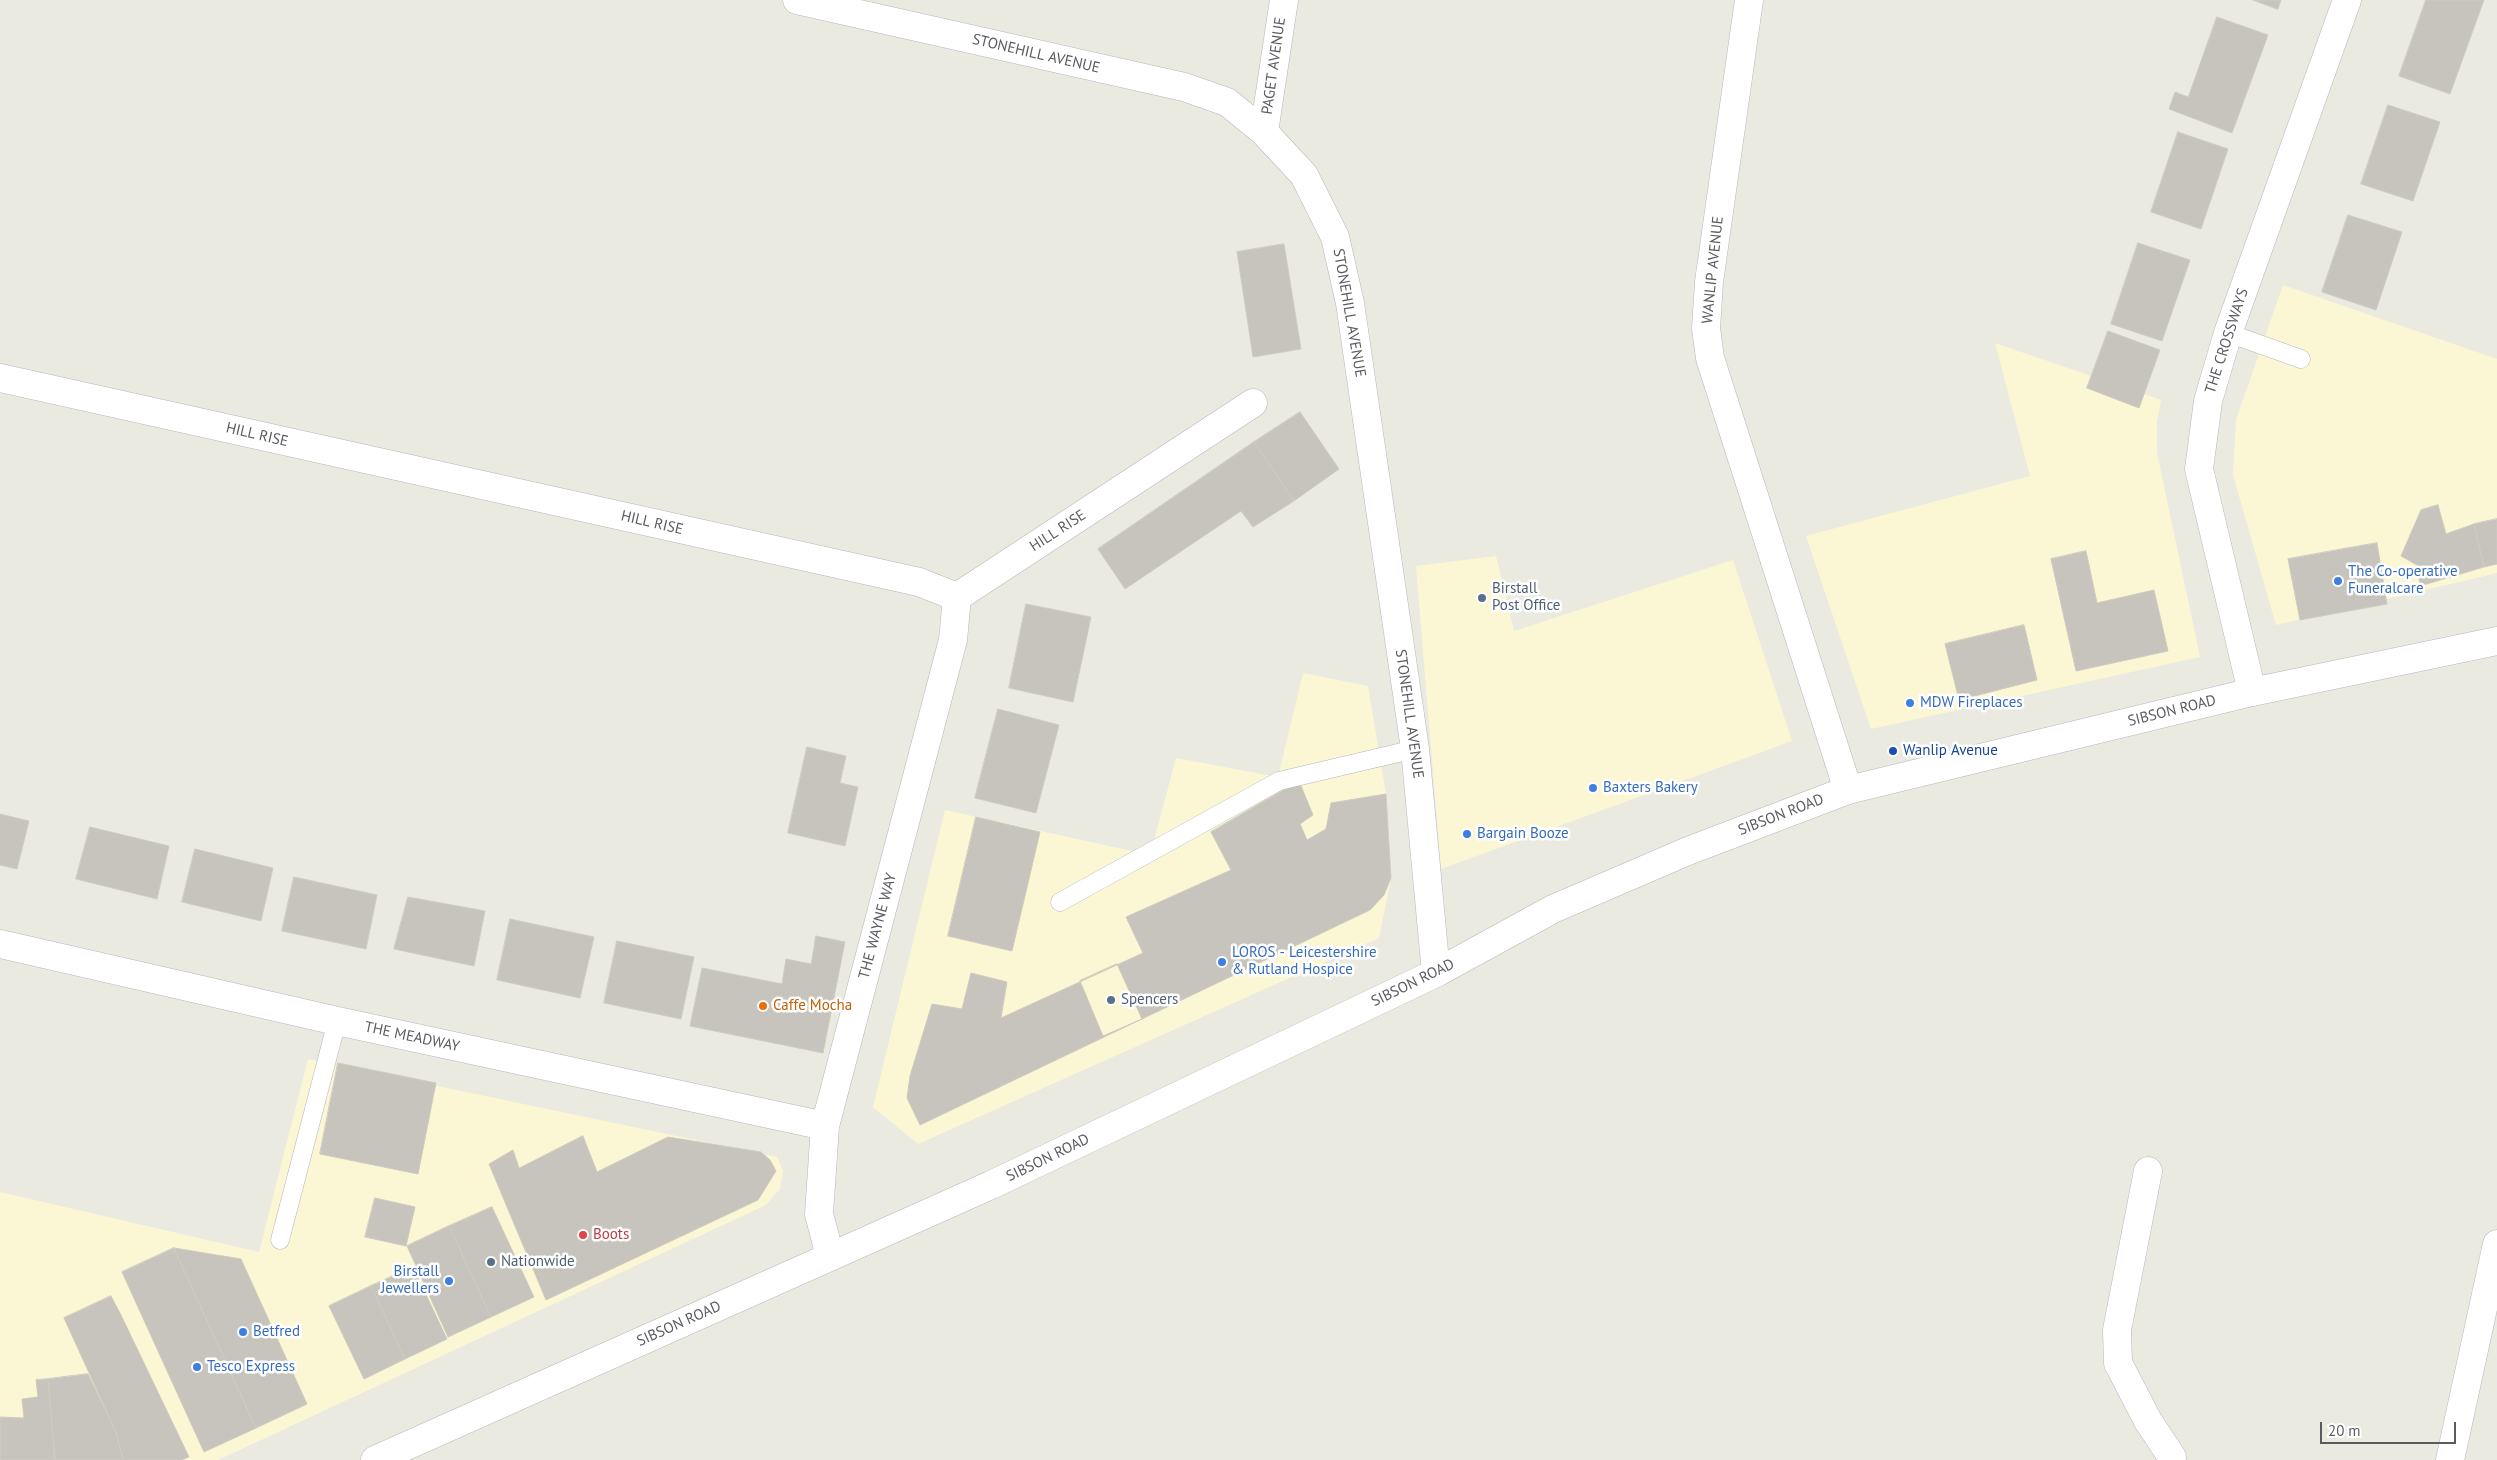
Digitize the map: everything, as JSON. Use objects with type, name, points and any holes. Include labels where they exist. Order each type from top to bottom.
[{"type":"street","name":"STONEHILL AVENUE","points":[[797,0],[1184,86],[1227,102],[1264,132],[1304,175],[1335,237],[1350,303],[1415,749],[1436,973]]},
{"type":"street","name":"PAGET AVENUE","points":[[1264,132],[1284,0]]},
{"type":"street","name":"WANLIP AVENUE","points":[[1749,0],[1709,282],[1706,328],[1710,358],[1848,790]]},
{"type":"street","name":"THE CROSSWAYS","points":[[2252,692],[2199,469],[2208,401],[2228,333],[2347,0]]},
{"type":"street","name":"HILL RISE","points":[[0,378],[909,580],[957,597],[1253,403]]},
{"type":"street","name":"THE WAYNE WAY","points":[[830,1256],[819,1214],[825,1126],[952,640],[957,597]]},
{"type":"street","name":"SIBSON ROAD","points":[[376,1460],[991,1185],[1436,973],[1553,909],[1688,851],[1848,790],[2252,692],[2497,641]]},
{"type":"street","name":"THE MEADWAY","points":[[0,944],[337,1021],[825,1126]]},
{"type":"street","points":[[2148,1171],[2117,1330],[2118,1363],[2170,1459]]},
{"type":"street","points":[[2450,1460],[2497,1244]]},
{"type":"lane","points":[[2228,333],[2301,359]]},
{"type":"lane","points":[[1060,902],[1279,781],[1415,749]]},
{"type":"lane","points":[[280,1240],[337,1021]]},
{"type":"shaded area","points":[[2283,285],[2497,359],[2497,573],[2276,625],[2233,475],[2236,420]]},
{"type":"shaded area","points":[[1995,343],[2161,400],[2157,422],[2157,453],[2200,657],[1871,729],[1806,536],[2030,476]]},
{"type":"shaded area","points":[[1496,556],[1514,631],[1733,560],[1792,741],[1441,869],[1416,566]]},
{"type":"shaded area","points":[[1303,673],[1368,686],[1386,794],[1391,878],[1379,938],[918,1144],[873,1107],[945,810],[1150,855],[1176,758],[1278,777]]},
{"type":"shaded area","points":[[308,1059],[777,1157],[783,1171],[780,1189],[766,1205],[218,1460],[0,1460],[0,1192],[259,1252]]},
{"type":"building","points":[[2253,0],[2281,0],[2278,9]]},
{"type":"building","points":[[2426,0],[2484,0],[2450,94],[2399,76]]},
{"type":"building","points":[[2217,17],[2268,35],[2232,133],[2169,109],[2175,92],[2188,97]]},
{"type":"building","points":[[2388,105],[2440,122],[2413,201],[2361,184]]},
{"type":"building","points":[[2178,132],[2228,149],[2201,229],[2151,212]]},
{"type":"building","points":[[2348,215],[2402,232],[2376,310],[2322,292]]},
{"type":"building","points":[[2138,243],[2190,260],[2162,341],[2111,324]]},
{"type":"building","points":[[1284,244],[1301,349],[1253,357],[1237,252]]},
{"type":"building","points":[[2108,331],[2160,350],[2139,408],[2087,388]]},
{"type":"building","points":[[1300,412],[1339,469],[1294,501],[1254,442]]},
{"type":"building","points":[[1254,442],[1294,501],[1253,527],[1241,511],[1125,589],[1098,549]]},
{"type":"building","points":[[2438,505],[2446,534],[2474,524],[2484,567],[2420,586],[2417,565],[2401,556],[2421,510]]},
{"type":"building","points":[[2497,519],[2497,564],[2484,567],[2474,524]]},
{"type":"building","name":"The Co-operative Funeralcare","points":[[2377,543],[2387,604],[2300,620],[2288,559]]},
{"type":"building","points":[[2086,551],[2097,603],[2154,590],[2168,651],[2076,671],[2051,559]]},
{"type":"building","points":[[1026,604],[1091,617],[1073,702],[1009,688]]},
{"type":"building","points":[[2024,625],[2037,680],[1959,700],[1945,644]]},
{"type":"building","points":[[998,709],[1059,725],[1036,813],[975,798]]},
{"type":"building","points":[[807,747],[846,756],[840,783],[858,787],[845,846],[788,833]]},
{"type":"building","points":[[1299,781],[1313,815],[1300,824],[1307,840],[1326,829],[1331,803],[1386,794],[1391,878],[1384,895],[1370,910],[920,1125],[907,1098],[910,1076],[932,1004],[962,1009],[971,973],[1007,982],[1001,1018],[1143,953],[1126,917],[1231,870],[1211,832]]},
{"type":"building","points":[[0,814],[29,821],[17,869],[0,865]]},
{"type":"building","points":[[976,817],[1040,832],[1012,951],[948,936]]},
{"type":"building","points":[[90,827],[169,846],[157,899],[76,879]]},
{"type":"building","points":[[195,849],[273,868],[261,921],[182,902]]},
{"type":"building","points":[[294,877],[377,895],[366,949],[282,931]]},
{"type":"building","points":[[408,897],[485,911],[474,966],[394,949]]},
{"type":"building","points":[[510,919],[594,937],[580,998],[497,980]]},
{"type":"building","points":[[816,936],[845,942],[823,1053],[690,1026],[702,968],[782,984],[786,959],[811,964]]},
{"type":"building","points":[[617,941],[694,957],[681,1019],[604,1003]]},
{"type":"building","name":"Spencers","points":[[1117,964],[1142,1019],[1103,1036],[1080,981]]},
{"type":"building","points":[[338,1063],[436,1083],[418,1174],[320,1154]]},
{"type":"building","points":[[583,1136],[597,1172],[668,1137],[761,1152],[770,1160],[776,1171],[758,1200],[546,1300],[489,1164],[513,1150],[519,1168]]},
{"type":"building","points":[[375,1198],[415,1207],[406,1246],[365,1237]]},
{"type":"building","name":"Nationwide","points":[[492,1207],[534,1297],[491,1317],[449,1226]]},
{"type":"building","name":"Birstall Jewellers","points":[[449,1226],[491,1317],[448,1337],[407,1246]]},
{"type":"building","name":"Tesco Express","points":[[174,1248],[256,1428],[204,1452],[122,1272]]},
{"type":"building","name":"Betfred","points":[[174,1248],[241,1259],[307,1404],[256,1428]]},
{"type":"building","points":[[413,1267],[447,1339],[405,1359],[371,1286]]},
{"type":"building","points":[[371,1286],[405,1359],[364,1379],[329,1306]]},
{"type":"building","points":[[111,1296],[189,1457],[181,1460],[123,1460],[116,1432],[64,1318]]},
{"type":"building","points":[[88,1374],[116,1432],[123,1460],[55,1460],[48,1379]]},
{"type":"building","points":[[48,1379],[55,1460],[0,1460],[0,1417],[24,1418],[22,1399],[38,1397],[36,1380]]},
{"type":"place","name":"The Co-operative Funeralcare","points":[[2338,581]]},
{"type":"place","name":"Birstall Post Office","points":[[1482,598]]},
{"type":"place","name":"MDW Fireplaces","points":[[1910,703]]},
{"type":"place","name":"Wanlip Avenue","points":[[1893,751]]},
{"type":"place","name":"Baxters Bakery","points":[[1593,788]]},
{"type":"place","name":"Bargain Booze","points":[[1467,834]]},
{"type":"place","name":"LOROS - Leicestershire & Rutland Hospice","points":[[1222,962]]},
{"type":"place","name":"Spencers","points":[[1111,1000]]},
{"type":"place","name":"Caffe Mocha","points":[[763,1006]]},
{"type":"place","name":"Boots","points":[[583,1235]]},
{"type":"place","name":"Nationwide","points":[[491,1262]]},
{"type":"place","name":"Birstall Jewellers","points":[[449,1281]]},
{"type":"place","name":"Betfred","points":[[243,1332]]},
{"type":"place","name":"Tesco Express","points":[[197,1367]]}]
